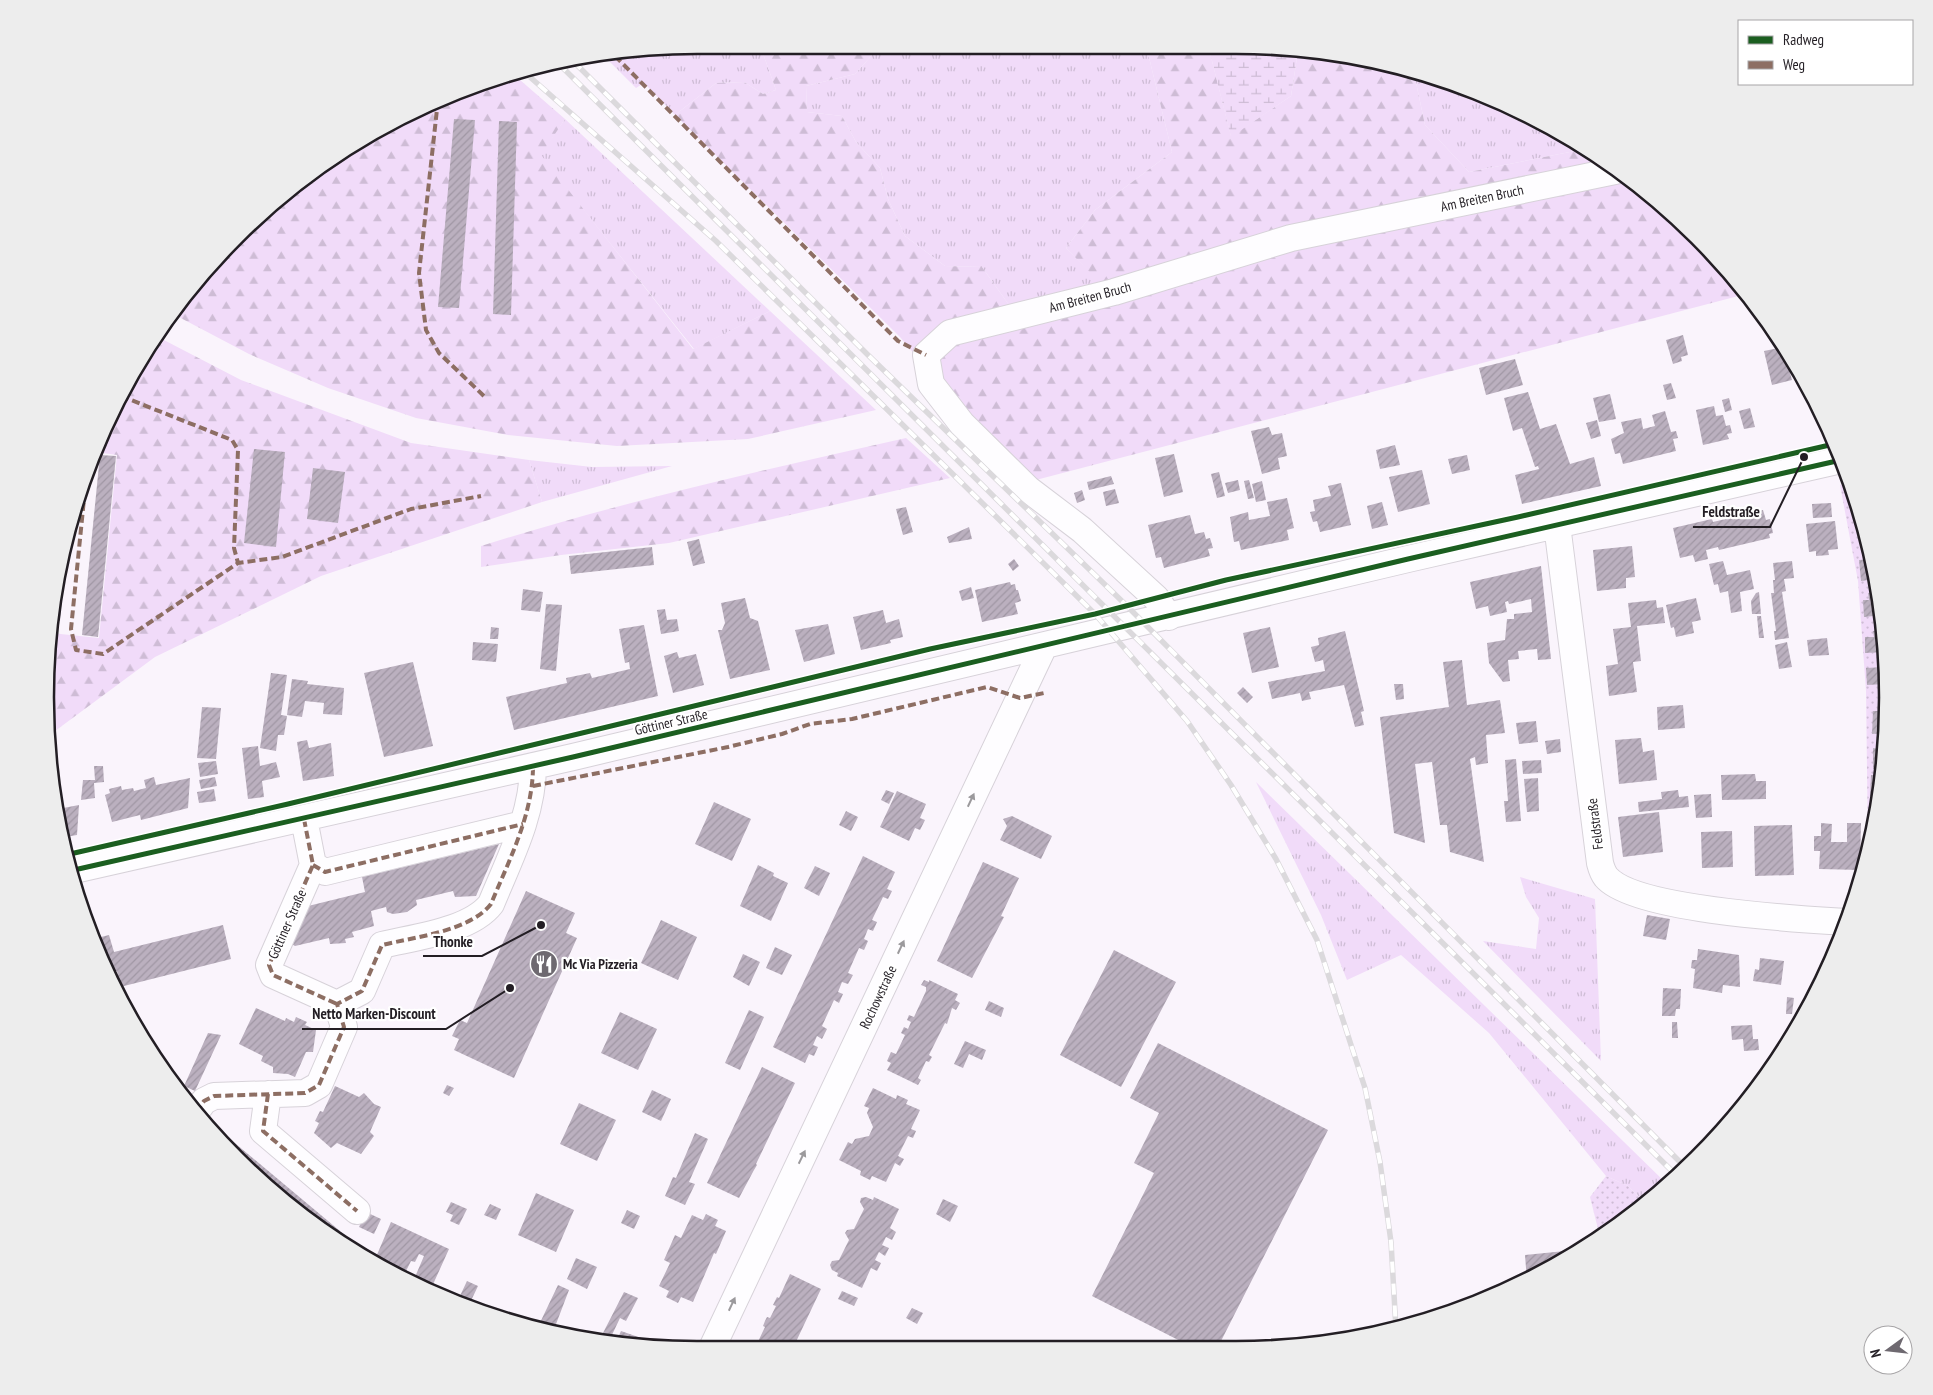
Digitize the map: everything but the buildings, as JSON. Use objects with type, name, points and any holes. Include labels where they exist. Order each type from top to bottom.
[{"type":"street","name":"Am Breiten Bruch","points":[[1169,617],[1156,598],[1082,530],[1028,489],[962,424],[931,384],[926,355],[950,333],[1114,292],[1291,238],[1607,173]]},
{"type":"street","name":"Göttiner Straße","points":[[78,869],[533,766],[1834,462]]},
{"type":"street","name":"Feldstraße","points":[[1558,526],[1600,863],[1606,877],[1629,891],[1695,907],[1753,915],[1838,922]]},
{"type":"street","name":"Rochowstraße","points":[[715,1341],[1044,646]]},
{"type":"street","points":[[201,1106],[204,1101],[214,1096],[305,1092],[318,1085],[344,1028],[337,1004],[362,991],[382,945],[466,924],[482,915],[491,904],[523,824],[533,786],[533,766]]},
{"type":"street","points":[[304,819],[313,865],[325,872],[523,824]]},
{"type":"street","name":"Göttiner Straße","points":[[313,865],[269,965],[273,975],[337,1004]]},
{"type":"street","points":[[268,1094],[263,1131],[357,1211]]},
{"type":"green space","points":[[763,54],[776,90],[763,94],[744,82],[716,83],[675,115],[644,83],[636,88],[608,60],[655,55]]},
{"type":"green space","points":[[763,54],[873,54],[855,74],[806,86],[807,112],[842,116],[856,142],[880,168],[888,199],[905,236],[945,266],[982,267],[1009,305],[1101,284],[1066,248],[1095,210],[1172,152],[1148,54],[1210,54],[1231,136],[1291,96],[1297,57],[1361,66],[1415,80],[1425,125],[1469,172],[1575,151],[1627,187],[1660,214],[1691,242],[1738,296],[1032,481],[967,417],[900,337],[675,115],[716,83],[744,82],[763,94],[776,90]]},
{"type":"green space","points":[[873,54],[1148,54],[1172,152],[1095,210],[1066,248],[1102,284],[1009,305],[982,267],[945,266],[905,236],[888,199],[880,168],[856,142],[842,116],[807,112],[806,86],[855,74]]},
{"type":"green space","points":[[1210,54],[1297,57],[1291,96],[1231,137]]},
{"type":"green space","points":[[519,79],[565,119],[541,155],[693,349],[770,311],[876,410],[748,439],[617,446],[508,435],[416,418],[328,388],[249,354],[179,317],[242,242],[306,187],[340,162],[376,140],[413,120],[451,103]]},
{"type":"green space","points":[[1415,80],[1482,103],[1520,120],[1575,151],[1469,172],[1425,125]]},
{"type":"green space","points":[[565,119],[770,311],[694,349],[540,155]]},
{"type":"green space","points":[[163,339],[241,380],[411,443],[529,460],[542,502],[321,576],[155,657],[55,731],[54,698],[57,634],[99,638],[117,455],[102,453],[120,413]]},
{"type":"green space","points":[[906,438],[950,478],[669,543],[561,555],[481,567],[481,546],[639,501]]},
{"type":"green space","points":[[529,460],[592,467],[672,466],[542,502]]},
{"type":"green space","points":[[1840,485],[1843,485],[1845,491],[1867,572],[1874,613],[1878,655],[1878,740],[1868,819],[1866,691],[1858,581]]},
{"type":"green space","points":[[1256,782],[1662,1179],[1640,1198],[1628,1186],[1606,1176],[1489,1033],[1401,955],[1347,980],[1321,915]]},
{"type":"green space","points":[[1520,877],[1595,899],[1601,1061],[1483,941],[1536,949],[1539,918],[1526,897]]},
{"type":"green space","points":[[1606,1176],[1628,1186],[1640,1198],[1598,1229],[1590,1197]]},
{"type":"railway","points":[[577,65],[868,355],[1126,605],[1681,1162]]},
{"type":"railway","points":[[563,68],[1672,1171]]},
{"type":"railway","points":[[529,76],[716,241],[1095,614],[1187,721],[1231,785],[1276,859],[1317,940],[1365,1088],[1380,1162],[1391,1242],[1396,1321]]},
{"type":"marked path","points":[[618,59],[898,341],[926,355]]},
{"type":"marked path","points":[[437,109],[419,273],[426,330],[439,353],[485,397]]},
{"type":"marked path","points":[[128,399],[232,440],[238,450],[234,548],[238,563]]},
{"type":"marked path","points":[[83,507],[71,629],[76,650],[103,654],[238,563],[282,557],[411,509],[481,496]]},
{"type":"marked path","points":[[533,786],[728,747],[782,734],[810,724],[852,719],[987,687],[1020,698],[1044,693]]},
{"type":"marked path","points":[[201,1106],[204,1101],[214,1096],[305,1093],[319,1085],[344,1027],[337,1004],[362,991],[382,945],[456,927],[470,921],[491,904],[519,837],[529,802],[533,766]]},
{"type":"marked path","points":[[304,819],[313,865],[269,965],[273,975],[337,1004]]},
{"type":"marked path","points":[[313,865],[325,872],[523,824]]},
{"type":"marked path","points":[[268,1094],[263,1131],[357,1211]]},
{"type":"cycle path","points":[[73,853],[288,804],[930,649],[1095,614],[1226,580],[1518,517],[1828,445]]},
{"type":"cycle path","points":[[78,869],[573,757],[1408,559],[1834,462]]},
{"type":"place","name":"Feldstraße","points":[[1804,457]]},
{"type":"place","name":"Thonke","points":[[541,925]]},
{"type":"place","name":"Mc Via Pizzeria","points":[[544,964]]},
{"type":"place","name":"Netto Marken-Discount","points":[[510,988]]}]
